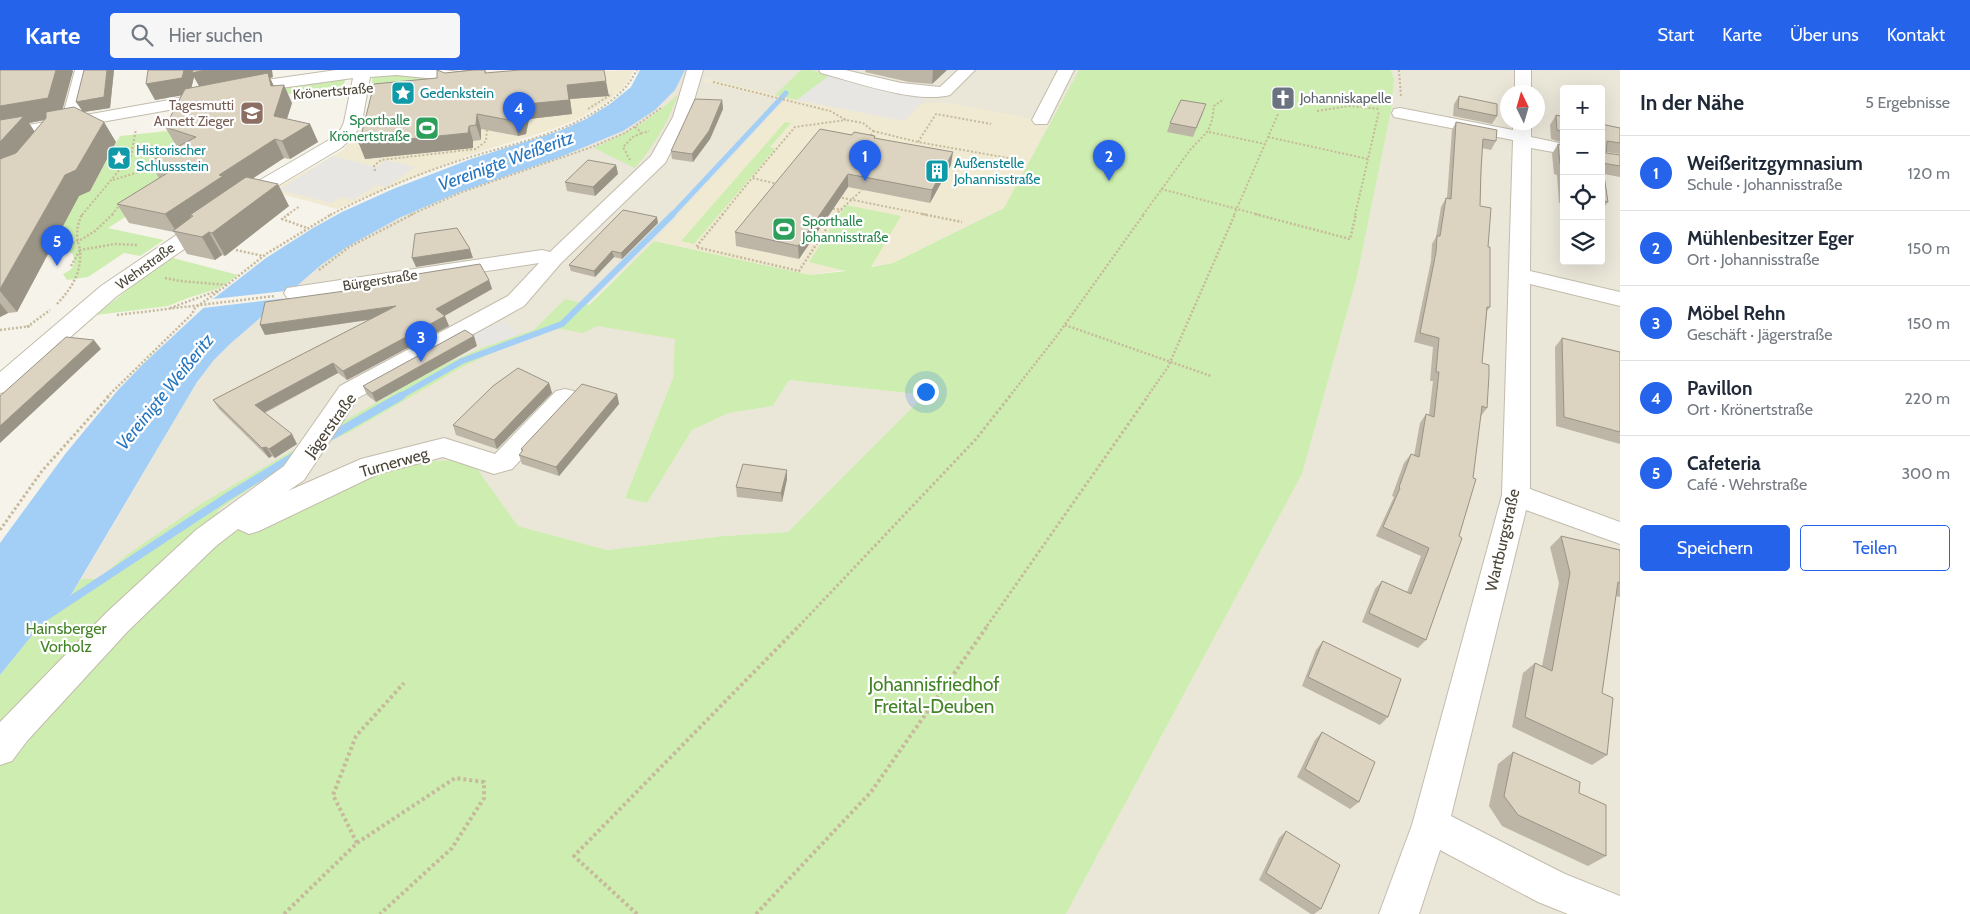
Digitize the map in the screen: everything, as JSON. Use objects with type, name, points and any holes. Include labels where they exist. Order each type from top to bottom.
[{"type":"street","points":[[70,122],[83,70]]},
{"type":"street","name":"Krönertstraße","points":[[0,135],[43,134],[70,122],[168,105],[365,80],[396,70],[475,77],[392,86]]},
{"type":"street","name":"Jägerstraße","points":[[0,749],[117,622],[206,538],[294,473],[306,458],[349,392],[516,302],[554,259],[659,159],[680,117],[695,70]]},
{"type":"street","points":[[827,70],[930,93],[944,92],[967,70]]},
{"type":"street","points":[[1041,120],[1066,70]]},
{"type":"street","points":[[1522,85],[1523,70]]},
{"type":"street","name":"Wehrstraße","points":[[0,385],[117,286],[225,210],[336,144],[348,132],[353,122],[365,80]]},
{"type":"street","points":[[1393,112],[1522,133],[1560,147]]},
{"type":"street","points":[[43,134],[155,124]]},
{"type":"street","name":"Wartburgstraße","points":[[1398,914],[1430,825],[1516,495],[1522,133]]},
{"type":"street","name":"Bürgerstraße","points":[[288,294],[533,257],[542,256],[554,259]]},
{"type":"street","points":[[1520,275],[1620,299]]},
{"type":"street","name":"Turnerweg","points":[[206,538],[234,530],[370,466],[444,447],[494,464],[503,462],[565,397]]},
{"type":"street","points":[[1516,495],[1620,533]]},
{"type":"street","points":[[1430,825],[1552,888],[1615,914]]},
{"type":"path","points":[[0,530],[58,454],[118,385],[192,314],[194,308],[228,285],[263,256],[338,211],[391,187],[468,157],[555,130],[584,118],[609,103],[628,87],[637,70]]},
{"type":"path","points":[[1399,70],[1401,77]]},
{"type":"path","points":[[713,82],[830,110],[846,120]]},
{"type":"path","points":[[588,108],[612,94]]},
{"type":"path","points":[[637,914],[574,856],[740,688],[976,439],[1065,325],[1190,150],[1209,132],[1214,117],[1214,106],[1224,99]]},
{"type":"path","points":[[76,320],[288,294],[349,247],[402,219],[462,192],[600,144],[625,133],[664,105]]},
{"type":"path","points":[[1317,111],[1329,107],[1346,106],[1393,112]]},
{"type":"path","points":[[1161,189],[1350,239],[1379,109]]},
{"type":"path","points":[[918,142],[936,114],[991,124]]},
{"type":"path","points":[[756,914],[871,792],[1169,362],[1278,114]]},
{"type":"path","points":[[862,190],[848,199],[838,209],[799,271],[696,247],[796,127],[846,120],[863,123],[873,131],[918,142],[1019,160]]},
{"type":"path","points":[[375,171],[374,166],[381,160],[476,149],[486,141],[487,124]]},
{"type":"path","points":[[71,266],[80,250],[76,242],[75,228],[83,213],[131,156],[136,126]]},
{"type":"path","points":[[869,138],[873,131]]},
{"type":"path","points":[[1209,132],[1265,144]]},
{"type":"path","points":[[634,164],[626,155],[623,147],[633,136],[642,133]]},
{"type":"path","points":[[1268,137],[1368,159]]},
{"type":"path","points":[[134,144],[161,147],[171,155],[165,160]]},
{"type":"path","points":[[112,180],[159,165]]},
{"type":"path","points":[[752,178],[781,185]]},
{"type":"path","points":[[830,196],[962,222]]},
{"type":"path","points":[[59,256],[56,253],[61,247],[76,242],[108,219],[121,204]]},
{"type":"path","points":[[300,206],[282,219],[307,228]]},
{"type":"path","points":[[821,206],[842,210]]},
{"type":"path","points":[[236,250],[263,256]]},
{"type":"path","points":[[213,281],[228,285]]},
{"type":"path","points":[[170,308],[183,301],[221,290]]},
{"type":"path","points":[[1065,325],[1211,376]]},
{"type":"path","points":[[357,843],[333,795],[356,736],[404,683]]},
{"type":"path","points":[[284,914],[357,843],[455,778],[484,782],[484,798],[452,848],[380,914]]},
{"type":"shaded area","points":[[634,70],[625,86],[607,102],[582,117],[553,129],[467,156],[337,209],[271,191],[343,150],[361,129],[367,114],[371,95],[383,90]]},
{"type":"shaded area","points":[[685,70],[1079,70],[1004,208],[654,241],[572,320],[676,339],[673,378],[625,498],[647,503],[692,430],[729,413],[773,406],[789,380],[926,395],[788,532],[724,536],[607,550],[518,526],[478,470],[234,518],[217,511],[279,469],[124,557],[98,579],[81,579],[197,382],[214,360],[230,344],[321,265],[347,247],[399,218],[460,192],[558,158],[623,131],[675,90]]},
{"type":"shaded area","points":[[1391,70],[1620,70],[1620,914],[1066,914],[1302,474],[1357,277],[1391,111],[1394,79]]},
{"type":"shaded area","points":[[830,75],[925,98],[904,121],[797,100]]},
{"type":"shaded area","points":[[705,78],[788,98],[904,121],[921,104],[943,102],[1050,122],[1004,208],[893,263],[810,275],[654,241],[784,101],[704,82]]},
{"type":"shaded area","points":[[333,156],[377,167],[386,160],[415,167],[386,187],[376,185],[353,200],[340,197],[331,203],[279,190]]},
{"type":"shaded area","points":[[503,321],[520,334],[484,347],[470,336]]},
{"type":"green space","points":[[801,70],[810,70],[830,75],[797,100],[775,95]]},
{"type":"green space","points":[[1079,70],[1391,70],[1394,79],[1391,111],[1357,277],[1302,474],[1066,914],[0,914],[0,675],[47,617],[71,595],[81,579],[98,579],[124,557],[204,502],[299,447],[279,469],[217,511],[234,518],[413,462],[457,460],[478,470],[518,526],[607,550],[724,536],[788,532],[925,395],[789,380],[773,406],[729,413],[692,430],[647,503],[625,498],[673,378],[675,339],[598,326],[583,333],[556,328],[494,352],[462,367],[350,432],[331,440],[339,424],[437,368],[484,347],[534,330],[565,299],[589,305],[654,241],[810,275],[846,271],[809,262],[846,205],[901,216],[871,267],[893,263],[1004,208]]},
{"type":"green space","points":[[410,73],[435,78],[378,85],[372,83],[372,78],[382,74]]},
{"type":"green space","points":[[341,78],[345,80],[344,84],[329,90],[211,101],[210,98]]},
{"type":"green space","points":[[678,94],[670,115],[660,133],[635,168],[594,148],[639,125]]},
{"type":"green space","points":[[785,122],[791,123],[770,147],[775,149],[694,244],[681,241]]},
{"type":"green space","points":[[186,129],[190,164],[135,211],[108,228],[164,240],[140,256],[124,253],[88,277],[67,280],[63,274],[73,266],[72,253],[67,252],[56,258],[53,256],[54,253],[49,252],[79,194],[90,191],[120,136]]},
{"type":"green space","points":[[169,257],[238,275],[220,288],[168,306],[96,315]]},
{"type":"water","name":"Vereinigte Weißeritz","points":[[640,70],[685,70],[675,90],[655,110],[623,131],[558,158],[460,192],[399,218],[347,247],[321,265],[230,344],[214,360],[197,382],[71,595],[47,617],[0,675],[0,543],[66,453],[118,390],[143,364],[213,299],[266,258],[313,228],[342,212],[393,189],[471,159],[559,131],[586,119],[610,104],[631,87]]},
{"type":"pier","points":[[295,290],[287,298],[203,308],[213,299]]},
{"type":"building","points":[[0,70],[56,70],[48,98],[0,106]]},
{"type":"building","points":[[84,70],[107,70],[104,97],[76,102]]},
{"type":"building","points":[[148,70],[184,70],[182,78],[146,84]]},
{"type":"building","points":[[193,70],[205,70],[192,73]]},
{"type":"building","points":[[437,70],[445,73],[485,70],[485,73],[520,70],[604,70],[606,81],[567,85],[569,100],[526,104],[522,119],[514,121],[477,114],[476,125],[469,126],[468,133],[359,144],[374,84],[437,78]]},
{"type":"building","points":[[268,73],[271,86],[284,85],[274,116],[310,124],[282,141],[275,139],[219,175],[223,176],[165,214],[117,204],[174,169],[149,162],[196,137],[165,127],[185,89]]},
{"type":"building","points":[[1459,96],[1497,104],[1497,116],[1458,108]]},
{"type":"building","points":[[695,99],[722,100],[709,131],[692,154],[671,151]]},
{"type":"building","points":[[1181,100],[1206,104],[1196,128],[1170,123]]},
{"type":"building","points":[[74,107],[104,122],[76,170],[65,175],[0,289],[0,159],[16,153],[46,118],[46,112]]},
{"type":"building","points":[[1556,115],[1560,116],[1560,131],[1557,130]]},
{"type":"building","points":[[24,116],[0,142],[0,120]]},
{"type":"building","points":[[1456,122],[1497,130],[1496,141],[1483,139],[1481,170],[1480,206],[1491,208],[1488,247],[1490,247],[1490,307],[1487,307],[1482,363],[1489,365],[1489,375],[1487,408],[1482,406],[1473,478],[1476,479],[1459,536],[1462,538],[1426,640],[1369,613],[1382,581],[1411,594],[1429,548],[1383,527],[1400,488],[1411,454],[1419,457],[1426,414],[1434,417],[1439,372],[1436,372],[1439,338],[1420,333],[1436,252],[1437,236],[1440,236],[1446,198],[1451,199]]},
{"type":"building","points":[[1605,125],[1620,128],[1620,143],[1607,141],[1606,153],[1620,155],[1620,166],[1605,164]]},
{"type":"building","points":[[820,129],[852,135],[854,132],[875,136],[874,138],[953,152],[932,190],[848,174],[798,246],[735,232]]},
{"type":"building","points":[[1558,144],[1560,144],[1560,164]]},
{"type":"building","points":[[588,160],[616,165],[593,187],[565,182]]},
{"type":"building","points":[[246,177],[278,184],[212,233],[209,232],[202,237],[173,231],[193,216],[190,215]]},
{"type":"building","points":[[1605,182],[1608,202],[1605,201]]},
{"type":"building","points":[[623,210],[657,217],[621,253],[612,251],[594,271],[569,265]]},
{"type":"building","points":[[457,228],[470,249],[412,258],[415,234]]},
{"type":"building","points":[[480,264],[489,280],[436,309],[445,316],[343,371],[333,363],[255,405],[292,434],[269,449],[266,447],[262,448],[213,400],[396,306],[260,325],[265,302],[410,282],[411,275]]},
{"type":"building","points":[[465,330],[474,336],[372,393],[363,386]]},
{"type":"building","points":[[66,337],[94,340],[0,426],[0,396]]},
{"type":"building","points":[[1562,338],[1620,352],[1620,432],[1564,417]]},
{"type":"building","points":[[518,368],[549,383],[494,440],[453,425],[493,386]]},
{"type":"building","points":[[582,384],[617,394],[556,467],[519,455],[523,450],[521,449]]},
{"type":"building","points":[[743,464],[787,470],[781,493],[736,487]]},
{"type":"building","points":[[1561,536],[1620,550],[1620,583],[1618,582],[1602,693],[1613,698],[1607,755],[1525,717],[1535,663],[1552,671],[1570,573]]},
{"type":"building","points":[[1323,641],[1401,679],[1388,717],[1308,677]]},
{"type":"building","points":[[1322,732],[1375,762],[1359,802],[1305,769]]},
{"type":"building","points":[[1513,752],[1580,782],[1579,793],[1606,805],[1606,856],[1518,815],[1504,796]]},
{"type":"building","points":[[1286,831],[1340,865],[1321,909],[1266,873]]},
{"type":"waterway","points":[[672,215],[786,93]]},
{"type":"waterway","points":[[399,397],[462,361],[562,324],[672,215]]},
{"type":"waterway","points":[[326,439],[401,396]]},
{"type":"waterway","points":[[39,621],[227,497],[296,455]]},
{"type":"place","name":"Gedenkstein","points":[[403,93]]},
{"type":"place","name":"Johanniskapelle","points":[[1283,98]]},
{"type":"place","name":"Tagesmutti Annett Zieger","points":[[252,113]]},
{"type":"place","name":"Sporthalle Krönertstraße","points":[[427,128]]},
{"type":"place","name":"Pavillon","points":[[519,133]]},
{"type":"place","name":"Historischer Schlussstein","points":[[119,158]]},
{"type":"place","name":"Außenstelle Johannisstraße","points":[[937,171]]},
{"type":"place","name":"Weißeritzgymnasium","points":[[865,181]]},
{"type":"place","name":"Mühlenbesitzer Eger","points":[[1109,181]]},
{"type":"place","name":"Sporthalle Johannisstraße","points":[[784,229]]},
{"type":"place","name":"Cafeteria","points":[[57,266]]},
{"type":"place","name":"Möbel Rehn","points":[[421,362]]},
{"type":"park label","name":"Hainsberger Vorholz","points":[[66,637]]},
{"type":"park label","name":"Johannisfriedhof Freital-Deuben","points":[[934,695]]}]
